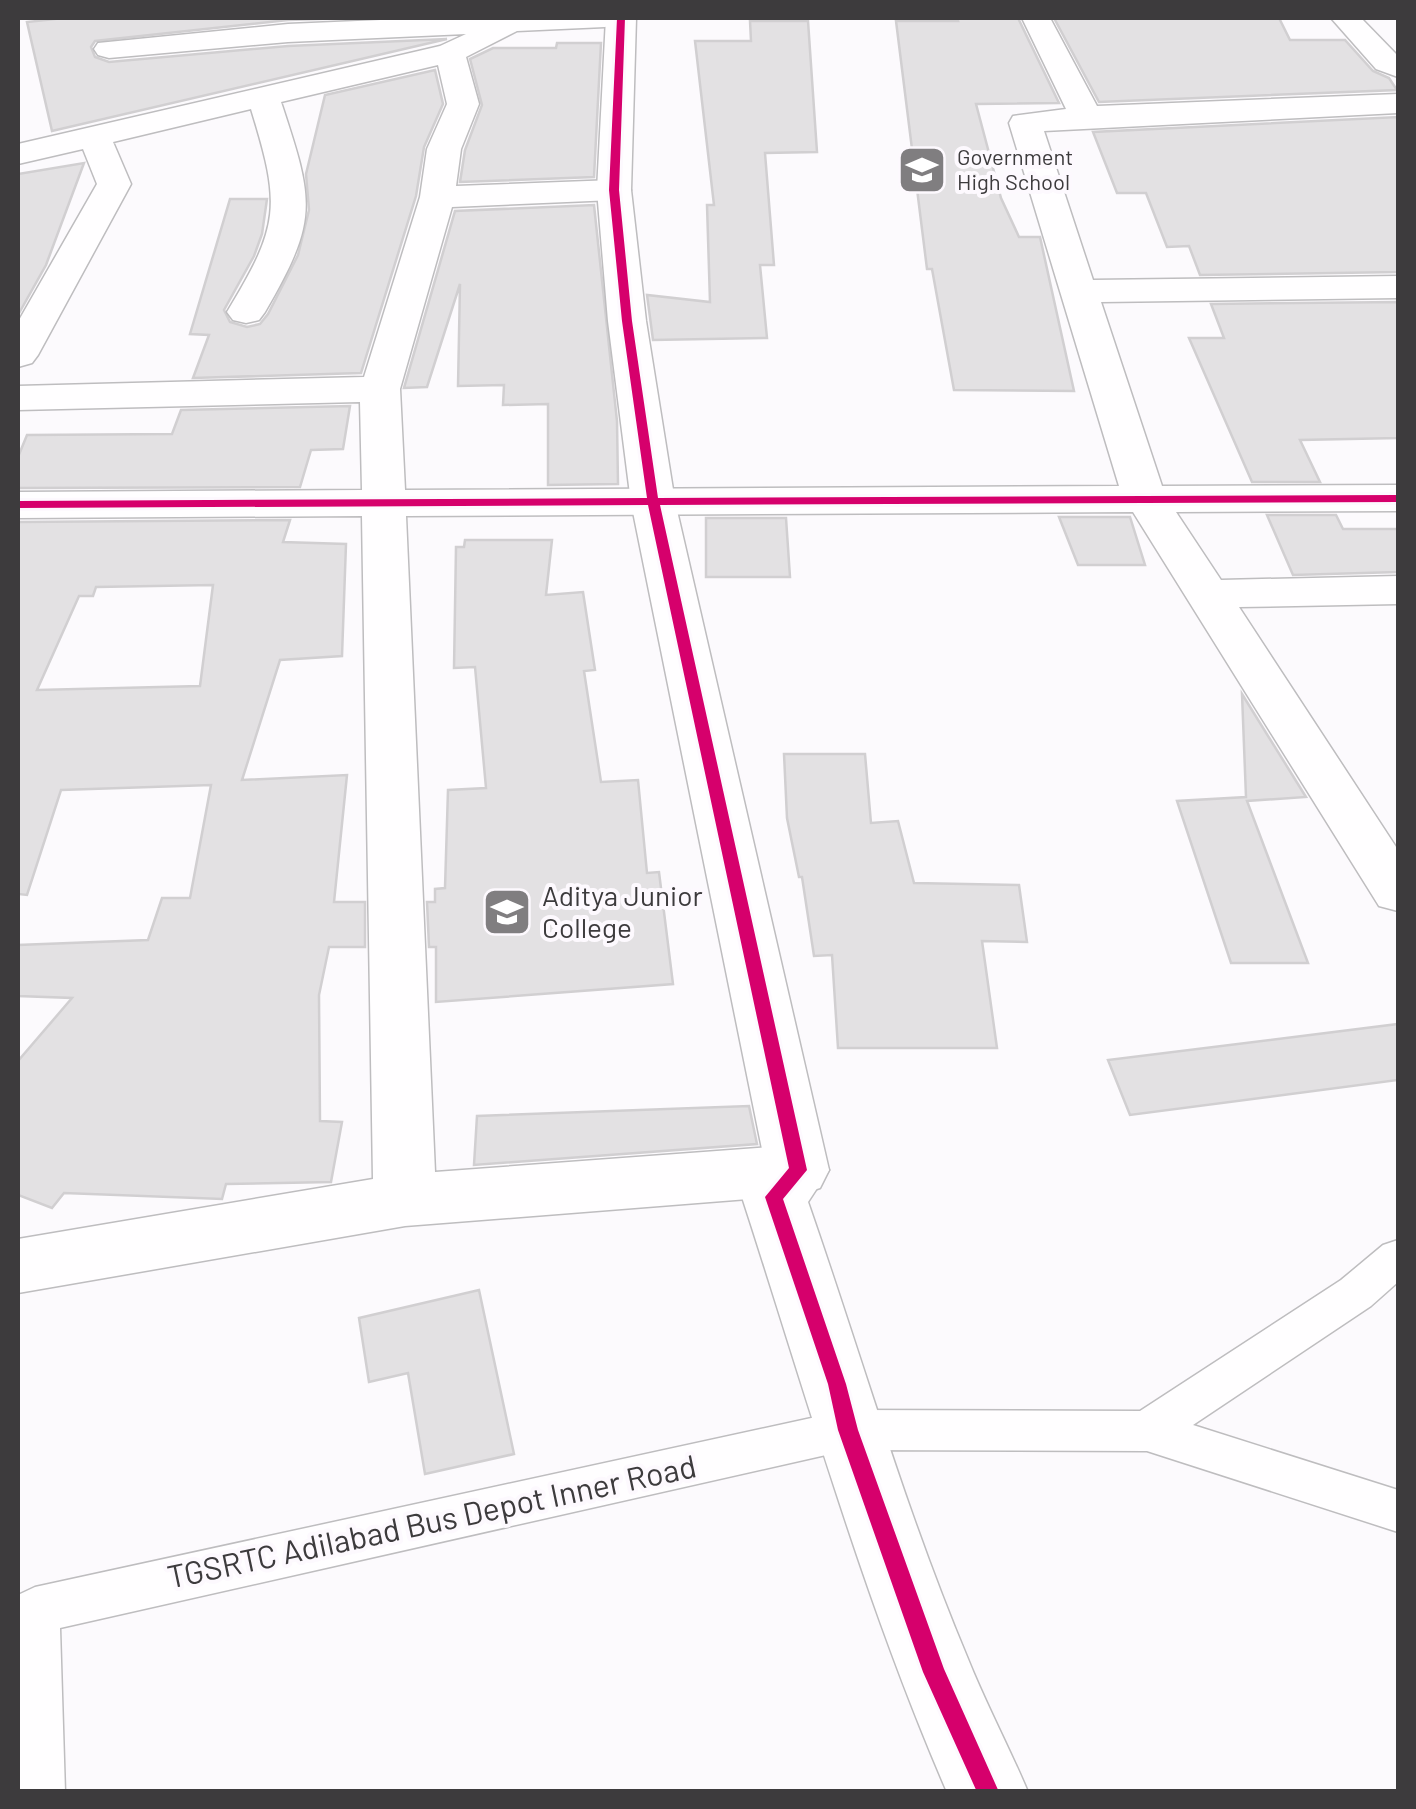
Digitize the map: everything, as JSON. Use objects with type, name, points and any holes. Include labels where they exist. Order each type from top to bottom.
[{"type":"street","points":[[155,120],[141,78],[99,43],[605,18]]},
{"type":"street","points":[[621,18],[614,190],[627,320],[653,502],[798,1170]]},
{"type":"street","points":[[1036,18],[1086,116]]},
{"type":"street","points":[[1345,18],[1387,62],[1398,68]]},
{"type":"street","points":[[18,154],[450,53],[505,21]]},
{"type":"street","points":[[405,1200],[380,389],[438,197],[444,149],[463,104],[450,53]]},
{"type":"street","points":[[246,312],[277,259],[291,208],[284,163],[264,98]]},
{"type":"street","points":[[1398,103],[1086,116],[1026,123],[1144,496],[1398,892]]},
{"type":"street","points":[[18,355],[114,184],[94,136]]},
{"type":"street","points":[[438,197],[614,190]]},
{"type":"street","points":[[1079,291],[1398,287]]},
{"type":"street","points":[[18,398],[380,389]]},
{"type":"street","points":[[18,505],[1144,496],[1398,498]]},
{"type":"street","points":[[1206,594],[1398,590]]},
{"type":"street","points":[[18,1266],[405,1200],[798,1170]]},
{"type":"street","points":[[798,1170],[774,1197],[838,1384],[848,1430],[934,1672],[988,1792]]},
{"type":"lane","points":[[1147,1431],[1356,1293],[1398,1257]]},
{"type":"lane","points":[[848,1430],[1147,1431],[1398,1512]]},
{"type":"lane","name":"TGSRTC Adilabad Bus Depot Inner Road","points":[[39,1792],[26,1632],[35,1610],[848,1430]]},
{"type":"building","points":[[64,18],[352,18],[288,20],[95,41],[91,47],[95,57],[109,62],[288,46],[447,39],[52,131],[27,22]]},
{"type":"building","points":[[957,18],[1018,18],[1059,103],[976,104],[1001,198],[1019,237],[1040,237],[1074,391],[954,390],[932,269],[927,269],[896,21],[958,21]]},
{"type":"building","points":[[1054,18],[1279,18],[1290,40],[1345,40],[1373,71],[1389,78],[1397,90],[1099,102]]},
{"type":"building","points":[[750,21],[808,21],[817,152],[765,153],[774,265],[760,265],[767,338],[653,340],[647,295],[710,302],[707,205],[714,205],[695,41],[751,41]]},
{"type":"building","points":[[557,43],[601,43],[594,177],[460,182],[465,150],[482,105],[470,59],[493,48],[556,48]]},
{"type":"building","points":[[435,70],[443,104],[424,147],[416,196],[361,373],[193,378],[209,335],[190,334],[230,199],[267,199],[254,256],[224,310],[230,322],[247,327],[260,324],[268,314],[298,255],[309,210],[306,174],[325,95]]},
{"type":"building","points":[[1398,117],[1398,272],[1200,275],[1189,246],[1167,247],[1146,193],[1117,193],[1093,132]]},
{"type":"building","points":[[84,163],[46,265],[18,315],[18,174]]},
{"type":"building","points":[[594,205],[617,421],[618,484],[548,485],[548,404],[503,405],[504,385],[458,386],[460,284],[427,387],[404,388],[455,211]]},
{"type":"building","points":[[1398,302],[1398,438],[1300,440],[1320,482],[1252,482],[1189,338],[1224,338],[1211,304]]},
{"type":"building","points":[[350,406],[343,449],[311,450],[300,487],[18,488],[18,457],[27,435],[172,434],[181,410]]},
{"type":"building","points":[[1267,515],[1336,515],[1343,529],[1398,529],[1398,572],[1293,575]]},
{"type":"building","points":[[1059,517],[1130,517],[1145,565],[1078,565]]},
{"type":"building","points":[[706,518],[786,518],[790,577],[706,577]]},
{"type":"building","points":[[290,520],[283,542],[346,544],[342,656],[280,660],[242,780],[347,775],[334,902],[365,902],[365,947],[329,947],[319,995],[320,1121],[342,1122],[331,1182],[226,1184],[222,1199],[64,1193],[52,1208],[18,1195],[18,1061],[72,998],[18,996],[18,945],[148,940],[162,898],[190,898],[211,785],[61,790],[27,895],[18,894],[18,522]],"holes":[[[213,585],[200,686],[37,690],[79,596],[93,596],[96,587]]]},
{"type":"building","points":[[465,540],[552,540],[546,595],[583,592],[595,670],[584,671],[601,782],[638,780],[647,873],[659,872],[673,984],[436,1002],[436,947],[429,947],[427,902],[435,902],[435,889],[445,888],[448,790],[486,788],[475,667],[454,668],[456,547],[464,547]]},
{"type":"building","points":[[1242,694],[1306,797],[1247,801],[1308,963],[1231,963],[1177,801],[1246,797]]},
{"type":"building","points":[[784,754],[865,754],[871,823],[898,821],[914,883],[1019,885],[1027,942],[982,941],[997,1048],[838,1048],[832,955],[814,956],[802,877],[787,818]]},
{"type":"building","points":[[1398,1024],[1398,1080],[1130,1115],[1108,1060]]},
{"type":"building","points":[[749,1106],[757,1144],[474,1165],[477,1116]]},
{"type":"building","points":[[479,1290],[514,1454],[425,1474],[408,1373],[369,1382],[359,1318]]},
{"type":"cycle path","points":[[621,18],[614,190],[627,321],[653,502],[798,1170],[774,1197],[837,1384],[848,1430],[934,1672],[988,1792]]},
{"type":"cycle path","points":[[18,505],[1398,498]]},
{"type":"place","name":"Government High School","points":[[922,170]]},
{"type":"place","name":"Aditya Junior College","points":[[507,912]]}]
